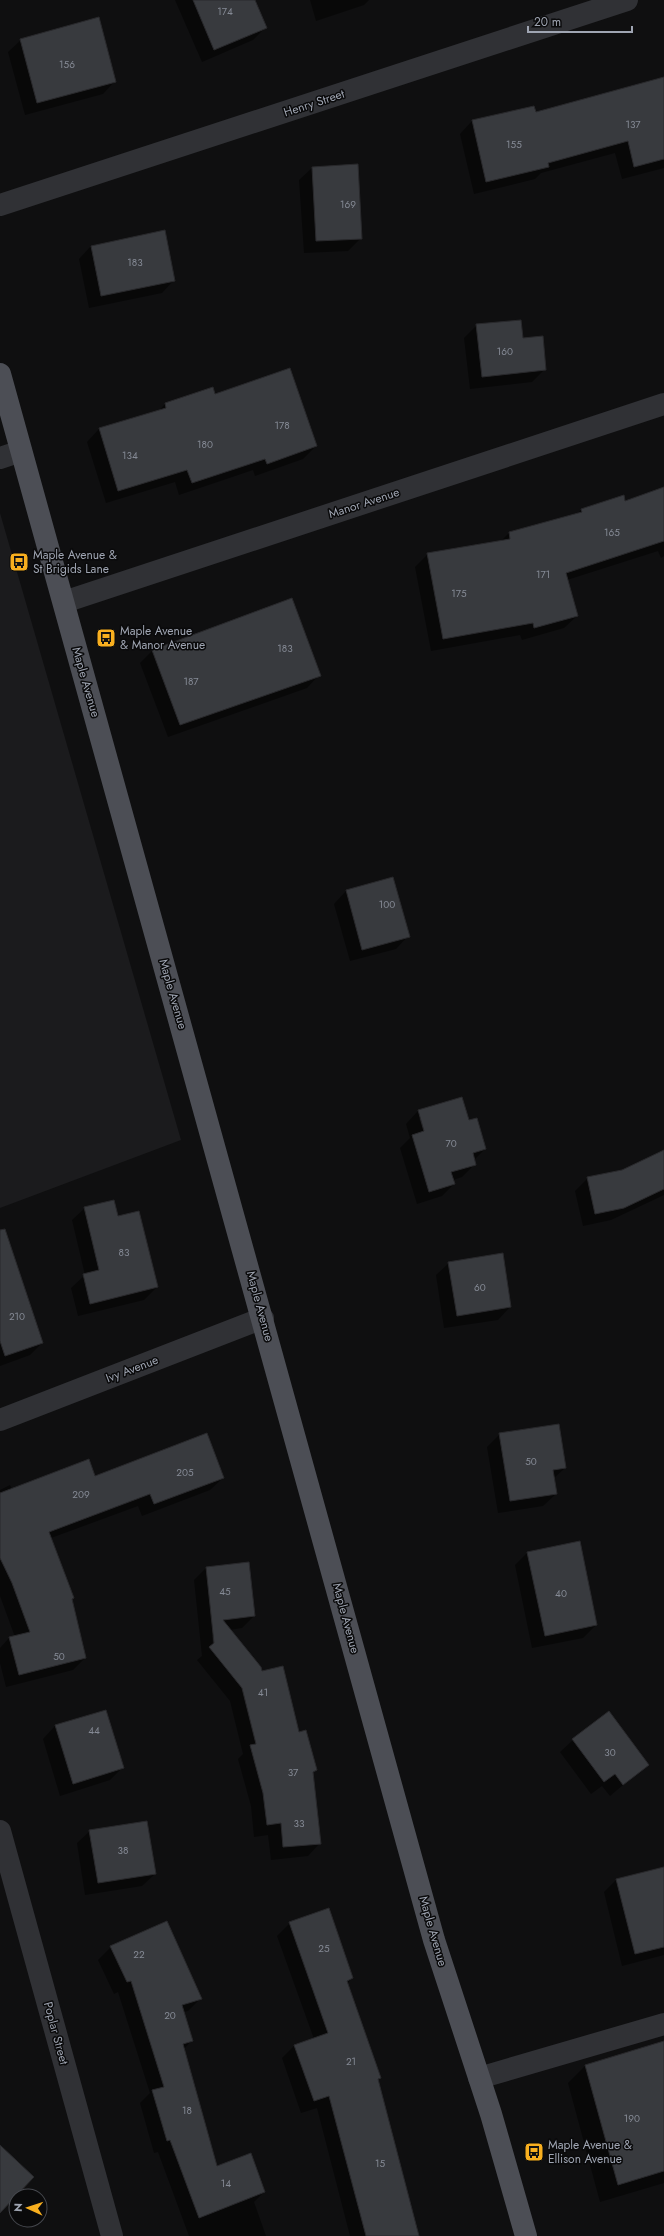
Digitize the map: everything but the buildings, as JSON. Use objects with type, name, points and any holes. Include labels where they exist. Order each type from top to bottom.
[{"type":"main road","name":"Maple Avenue","points":[[0,374],[263,1318],[434,1940],[480,2078],[526,2236]]},
{"type":"street","name":"Henry Street","points":[[0,205],[627,0]]},
{"type":"street","name":"Manor Avenue","points":[[64,602],[664,404]]},
{"type":"street","points":[[0,458],[21,451]]},
{"type":"street","name":"Ivy Avenue","points":[[0,1420],[263,1318]]},
{"type":"street","name":"Poplar Street","points":[[0,1831],[112,2236]]},
{"type":"street","points":[[480,2078],[664,2024]]},
{"type":"shaded area","points":[[0,513],[181,1140],[0,1208]]},
{"type":"place","name":"Maple Avenue & St Brigids Lane","points":[[19,562]]},
{"type":"place","name":"Maple Avenue & Manor Avenue","points":[[106,638]]},
{"type":"place","name":"Maple Avenue & Ellison Avenue","points":[[534,2152]]}]
